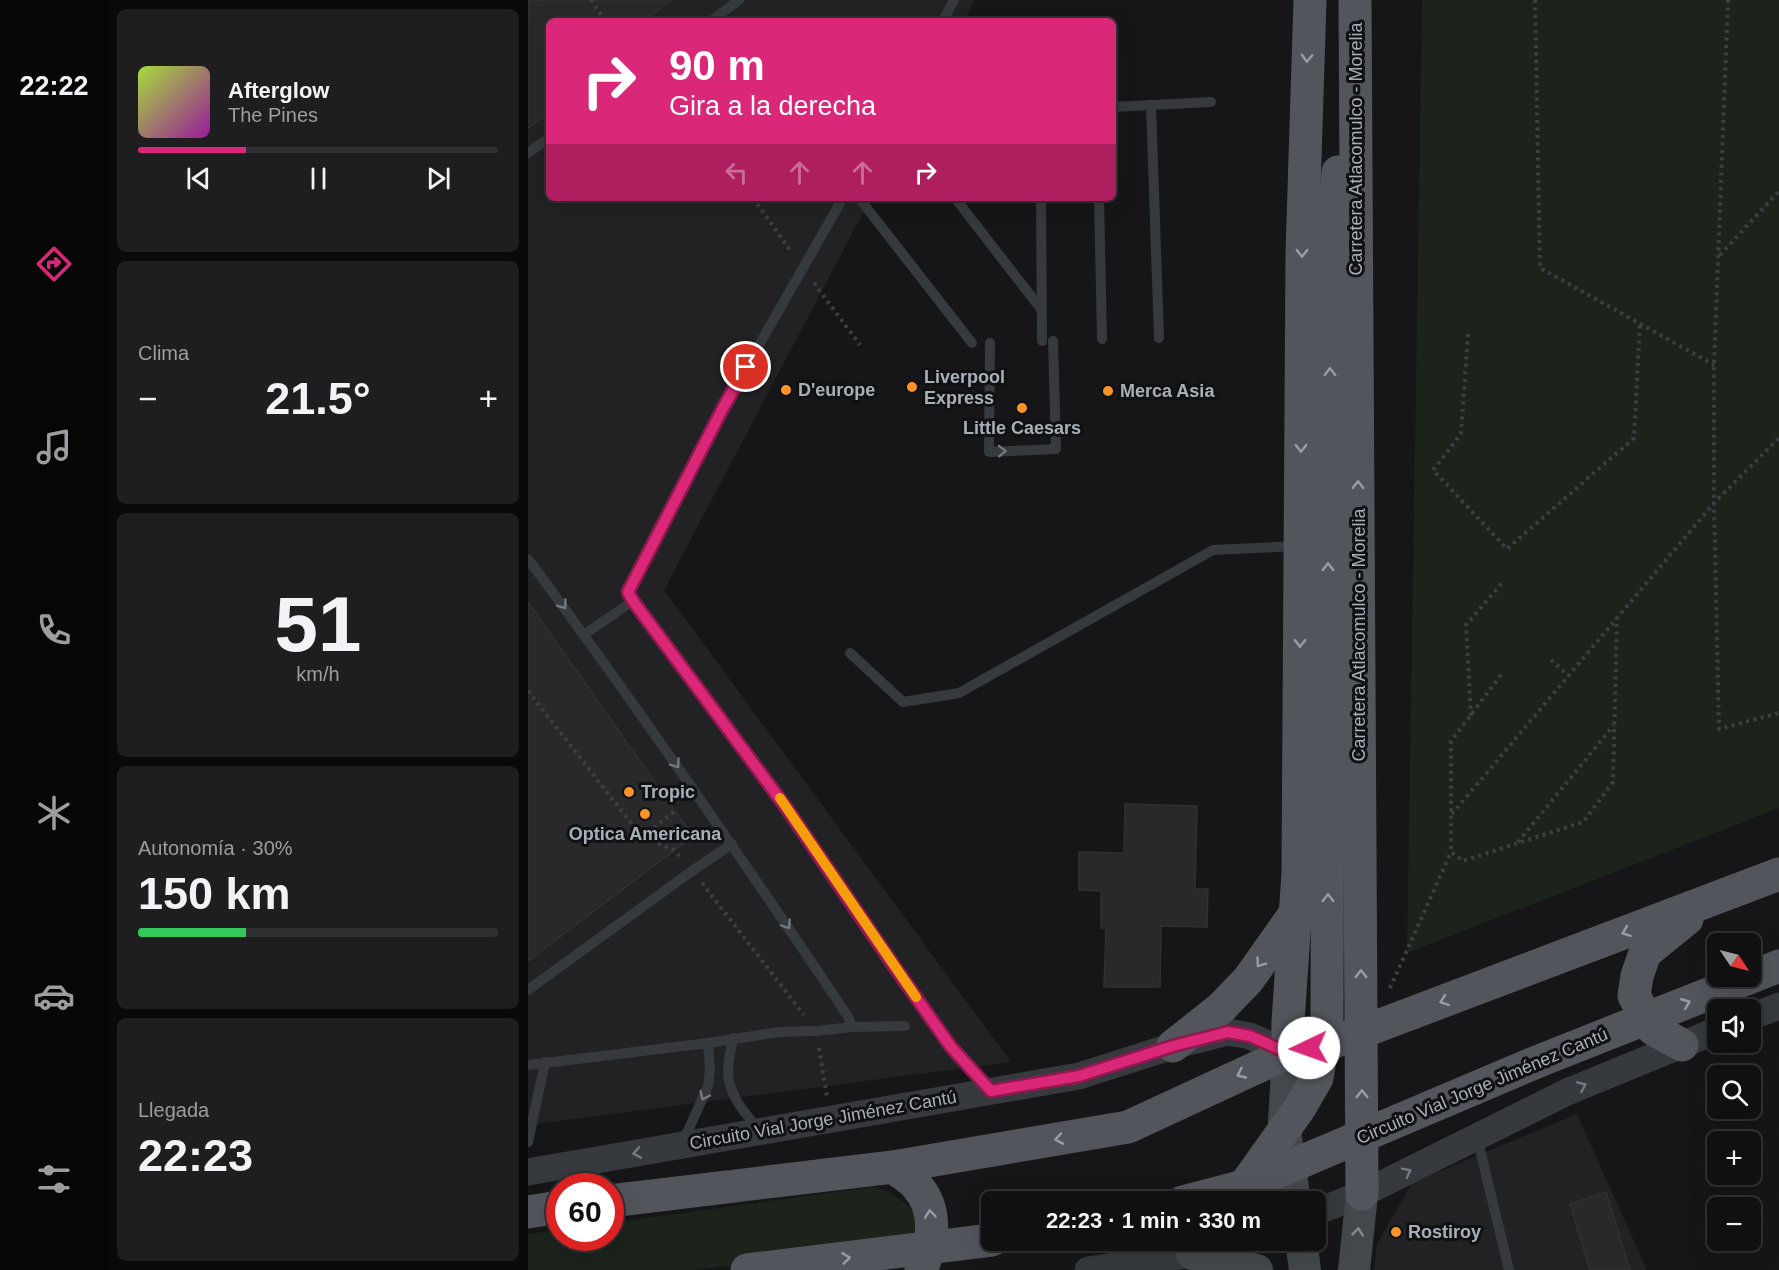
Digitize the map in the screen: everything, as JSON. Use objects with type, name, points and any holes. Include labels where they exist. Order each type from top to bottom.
[{"type":"main road","points":[[1293,1191],[1284,1123],[1298,873],[1302,253],[1310,0]]},
{"type":"main road","points":[[1244,1186],[1299,1109],[1317,1078],[1328,1019],[1331,246],[1354,0]]},
{"type":"main road","name":"Carretera Atlacomulco - Morelia","points":[[1354,0],[1362,1032],[1362,1194],[1354,1270]]},
{"type":"main road","points":[[624,1199],[893,1167],[1128,1127],[1288,1053],[1331,1043],[1362,1032],[1779,874]]},
{"type":"main road","points":[[1682,1045],[1653,1029],[1634,996],[1637,976],[1645,953],[1712,900]]},
{"type":"main road","points":[[1173,1046],[1221,1008],[1248,980],[1294,915]]},
{"type":"main road","name":"Circuito Vial Jorge Jiménez Cantú","points":[[1225,1191],[1244,1186],[1539,1061],[1779,966]]},
{"type":"main road","points":[[893,1167],[916,1184],[929,1203],[933,1236],[921,1270]]},
{"type":"main road","points":[[528,1212],[546,1209]]},
{"type":"main road","points":[[747,1270],[981,1241]]},
{"type":"main road","points":[[1302,1251],[1305,1270]]},
{"type":"main road","points":[[1192,1254],[1257,1270]]},
{"type":"street","points":[[1761,1013],[1779,1006]]},
{"type":"street","name":"Circuito Vial Jorge Jiménez Cantú","points":[[528,1172],[1079,1076],[1173,1046],[1228,1032],[1250,1036],[1288,1053]]},
{"type":"street","points":[[1326,1208],[1362,1194],[1567,1092],[1707,1035]]},
{"type":"street","points":[[1088,1270],[1201,1251]]},
{"type":"lane","points":[[715,18],[739,0]]},
{"type":"lane","points":[[945,18],[954,0]]},
{"type":"lane","points":[[1116,107],[1211,102]]},
{"type":"lane","points":[[1151,105],[1159,338]]},
{"type":"lane","points":[[528,153],[546,140]]},
{"type":"lane","points":[[841,201],[723,408],[628,592],[785,806],[951,1047],[991,1091]]},
{"type":"lane","points":[[862,201],[972,343]]},
{"type":"lane","points":[[957,201],[1041,309]]},
{"type":"lane","points":[[1033,201],[1041,211]]},
{"type":"lane","points":[[990,343],[989,452],[1056,449],[1047,341],[1041,309],[1041,201]]},
{"type":"lane","points":[[1099,201],[1102,339]]},
{"type":"lane","points":[[850,653],[903,702],[958,693],[1213,550],[1300,546]]},
{"type":"lane","points":[[528,559],[585,634],[732,844],[839,1003],[852,1027]]},
{"type":"lane","points":[[585,634],[633,601]]},
{"type":"lane","points":[[528,990],[732,844]]},
{"type":"lane","points":[[528,1065],[779,1032],[905,1026]]},
{"type":"lane","points":[[733,1038],[728,1071],[730,1086],[739,1106],[760,1131]]},
{"type":"lane","points":[[681,1145],[708,1086],[710,1069],[708,1043]]},
{"type":"lane","points":[[528,1142],[545,1062]]},
{"type":"lane","points":[[1477,1137],[1509,1270]]},
{"type":"path","points":[[591,0],[603,18]]},
{"type":"path","points":[[1535,0],[1540,268],[1714,365]]},
{"type":"path","points":[[1728,0],[1714,365],[1714,503],[1719,729],[1779,713]]},
{"type":"path","points":[[1719,256],[1779,191]]},
{"type":"path","points":[[1467,334],[1461,434],[1433,470],[1507,549],[1634,438],[1640,323]]},
{"type":"path","points":[[1452,815],[1714,503],[1779,438]]},
{"type":"path","points":[[1471,716],[1466,625],[1502,583]]},
{"type":"path","points":[[1451,852],[1462,861],[1583,822],[1613,782],[1617,617]]},
{"type":"path","points":[[1551,660],[1568,675]]},
{"type":"path","points":[[1385,996],[1451,852],[1451,741],[1501,675]]},
{"type":"path","points":[[528,691],[642,837],[674,850],[692,871],[816,1031],[830,1118]]},
{"type":"path","points":[[1517,843],[1615,725]]},
{"type":"path","points":[[642,837],[675,811]]},
{"type":"shaded area","points":[[528,0],[975,0],[966,18],[546,18],[546,201],[869,201],[664,590],[1011,1062],[528,1125]]},
{"type":"shaded area","points":[[1422,0],[1779,0],[1779,808],[1407,953]]},
{"type":"shaded area","points":[[1577,1114],[1647,1270],[1374,1270],[1377,1244],[1412,1183]]},
{"type":"shaded area","points":[[871,1187],[884,1190],[897,1197],[918,1216],[917,1239],[820,1256],[694,1270],[528,1270],[528,1234],[546,1232],[546,1251],[624,1251],[624,1221]]},
{"type":"building","points":[[528,0],[671,0],[648,18],[546,18],[546,115],[528,128]]},
{"type":"building","points":[[528,602],[693,836],[528,961]]},
{"type":"building","points":[[1125,804],[1197,806],[1195,889],[1208,889],[1207,927],[1161,926],[1160,987],[1104,987],[1106,928],[1101,928],[1101,891],[1079,890],[1079,852],[1124,853]]},
{"type":"building","points":[[1606,1192],[1630,1270],[1590,1270],[1570,1204]]},
{"type":"slow traffic","points":[[780,798],[916,997]]},
{"type":"place","name":"Liverpool Express","points":[[912,387]]},
{"type":"place","name":"D'europe","points":[[786,390]]},
{"type":"place","name":"Merca Asia","points":[[1108,391]]},
{"type":"place","name":"Little Caesars","points":[[1022,408]]},
{"type":"place","name":"Tropic","points":[[629,792]]},
{"type":"place","name":"Optica Americana","points":[[645,814]]},
{"type":"place","name":"Rostiroy","points":[[1396,1232]]},
{"type":"route","points":[[746,367],[628,592],[785,806],[951,1047],[991,1091],[1079,1076],[1173,1046],[1228,1032],[1250,1036],[1288,1053],[1309,1048]]}]
